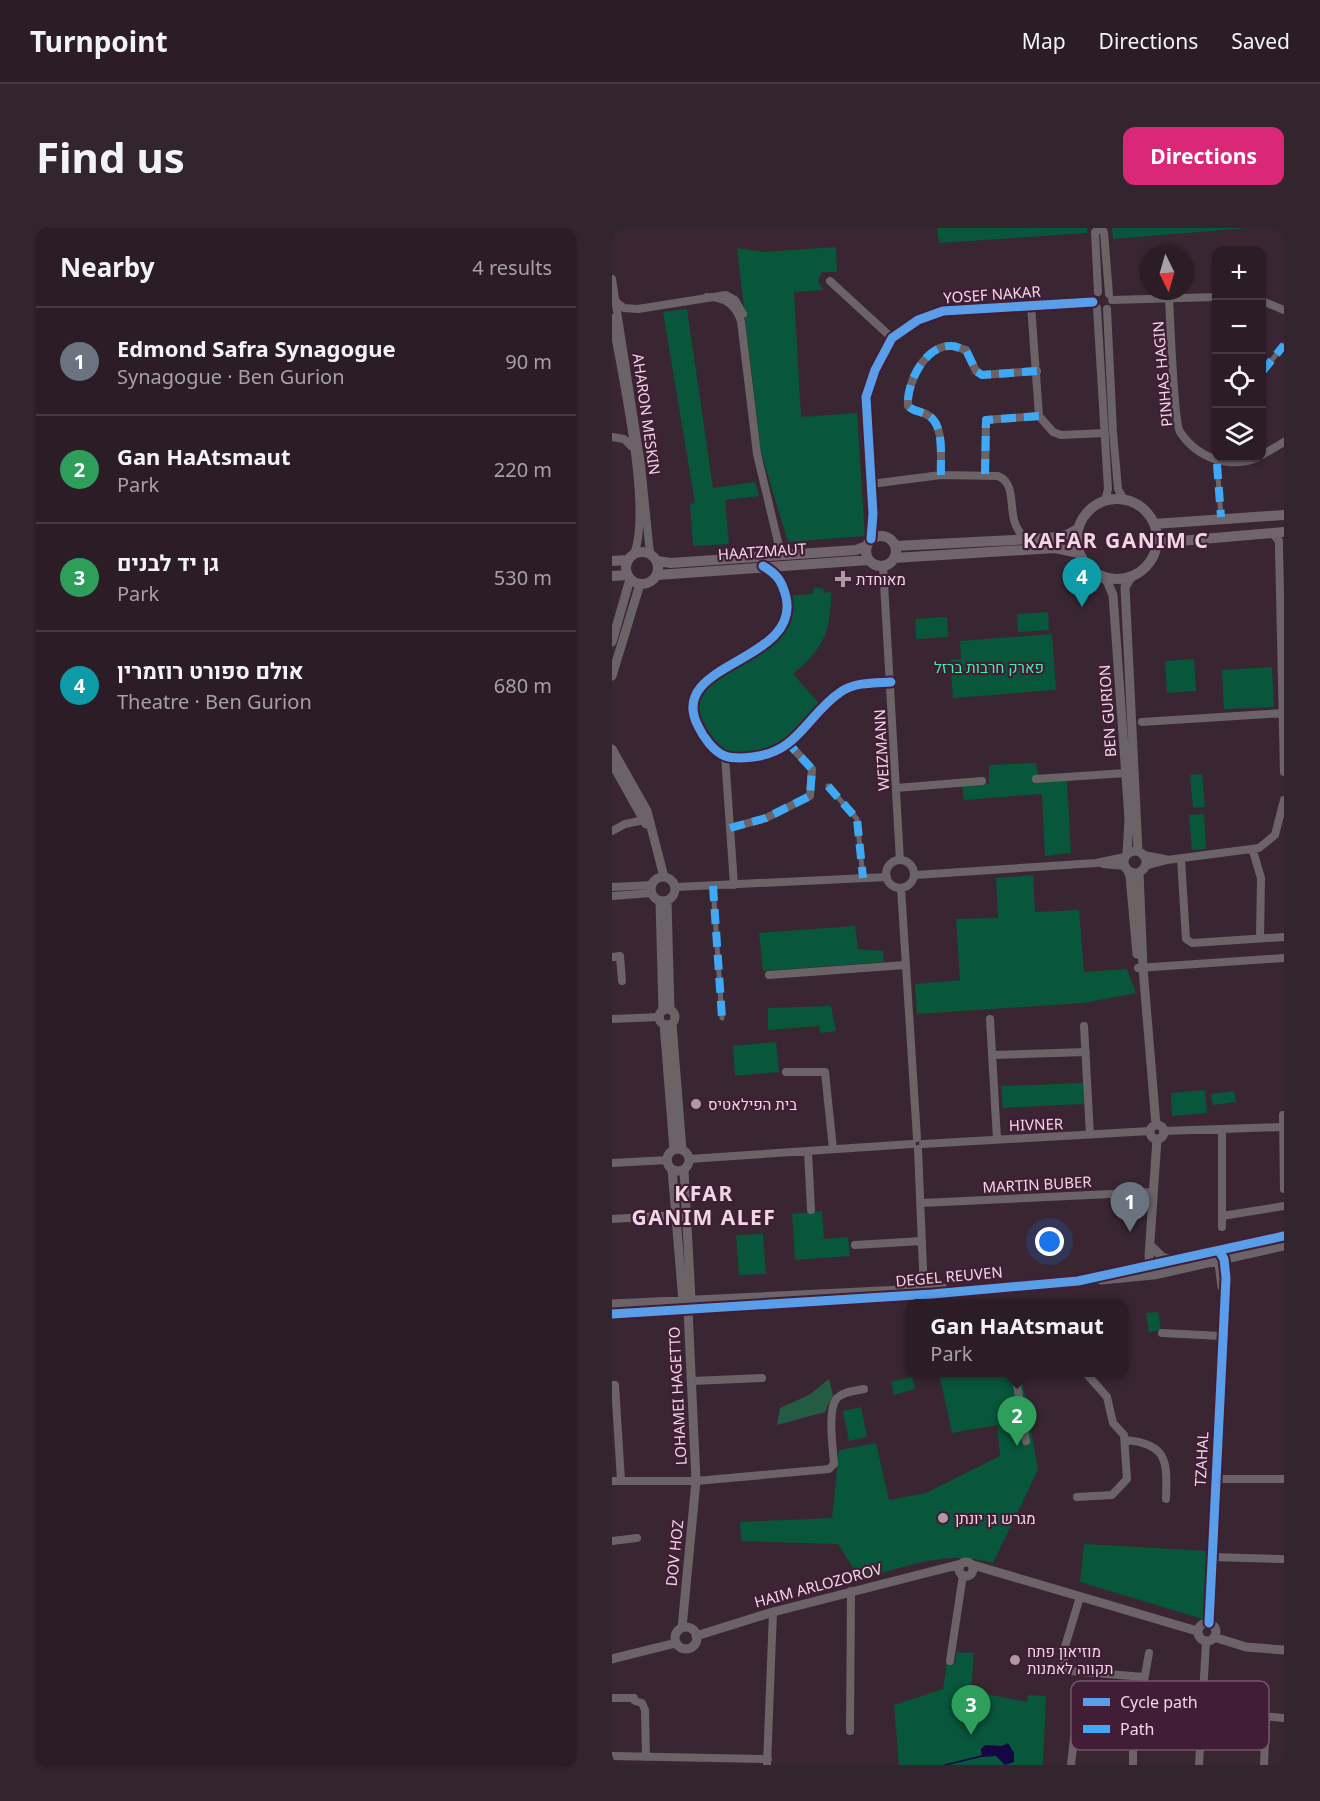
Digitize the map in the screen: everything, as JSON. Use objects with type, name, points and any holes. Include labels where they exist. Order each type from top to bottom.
[{"type":"main road","points":[[1124,500],[1142,508],[1154,524],[1157,543],[1149,563],[1132,576],[1108,578],[1096,574],[1086,565],[1079,553],[1078,529],[1084,517],[1093,507],[1105,501],[1124,500]]},
{"type":"main road","points":[[1154,524],[1284,515]]},
{"type":"main road","points":[[895,552],[891,539],[883,536],[869,543],[869,560],[875,565],[883,566],[895,552],[1067,535],[1078,529]]},
{"type":"main road","points":[[1157,543],[1272,533],[1284,534]]},
{"type":"main road","name":"HAATZMAUT","points":[[657,575],[763,561],[791,555],[856,550],[869,543]]},
{"type":"main road","points":[[895,552],[1055,548],[1079,553]]},
{"type":"main road","points":[[612,561],[640,552],[653,557],[657,575],[650,582],[612,576]]},
{"type":"main road","points":[[630,557],[633,580]]},
{"type":"main road","name":"HAATZMAUT","points":[[653,557],[671,563],[869,560]]},
{"type":"street","points":[[1105,501],[1108,489],[1095,305],[1098,292],[1095,232],[1100,228],[1104,232],[1111,297],[1107,309],[1114,444],[1118,489],[1124,500]]},
{"type":"street","name":"AHARON MESKIN","points":[[612,279],[653,557]]},
{"type":"street","points":[[830,281],[892,338]]},
{"type":"street","points":[[1098,292],[1111,297],[1140,297]]},
{"type":"street","points":[[616,302],[624,308],[638,309],[707,297],[719,298],[735,307],[743,333],[756,444],[774,529],[782,550],[791,555]]},
{"type":"street","points":[[1194,297],[1212,297]]},
{"type":"street","name":"PINHAS HAGIN","points":[[1168,300],[1179,431],[1202,455],[1212,458]]},
{"type":"street","points":[[1266,303],[1284,310]]},
{"type":"street","points":[[1031,305],[1039,416],[1050,429],[1061,435],[1105,433]]},
{"type":"street","name":"YOSEF NAKAR","points":[[869,543],[873,514],[866,397],[875,370],[892,338],[918,320],[943,311],[1031,305],[1095,305],[1107,309]]},
{"type":"street","points":[[620,327],[624,317],[638,309]]},
{"type":"street","name":"AHARON MESKIN","points":[[612,318],[632,447],[640,526],[630,557]]},
{"type":"street","points":[[941,475],[939,432],[936,421],[926,413],[913,411],[908,406],[906,393],[921,363],[950,345],[966,350],[976,371],[982,375],[1037,371]]},
{"type":"street","points":[[1266,367],[1284,345]]},
{"type":"street","points":[[985,474],[986,420],[1039,416]]},
{"type":"street","points":[[613,437],[624,429],[628,419]]},
{"type":"street","points":[[613,437],[624,439],[632,447]]},
{"type":"street","points":[[1266,453],[1284,442]]},
{"type":"street","points":[[1217,464],[1221,517]]},
{"type":"street","points":[[871,484],[941,475],[985,474],[1004,478],[1008,485],[1014,522],[1026,539]]},
{"type":"street","points":[[774,529],[774,545],[763,561],[774,572],[783,588],[787,603],[781,627],[768,643],[749,656],[718,671],[705,682],[695,701],[692,713],[707,741],[725,756],[749,758],[771,754],[789,744],[842,691],[858,684],[891,682]]},
{"type":"street","points":[[1272,533],[1279,541],[1280,549],[1284,772]]},
{"type":"street","points":[[1280,549],[1284,534]]},
{"type":"street","name":"WEIZMANN","points":[[883,566],[900,860]]},
{"type":"street","name":"BEN GURION","points":[[1096,574],[1107,581],[1113,595],[1130,843],[1126,862],[1140,968],[1144,982],[1156,1129]]},
{"type":"street","name":"BEN GURION","points":[[1132,576],[1125,587],[1142,869],[1140,968]]},
{"type":"street","points":[[612,642],[633,580]]},
{"type":"street","points":[[612,676],[633,580]]},
{"type":"street","points":[[1142,722],[1282,713]]},
{"type":"street","points":[[730,828],[766,818],[810,796],[812,769],[789,744]]},
{"type":"street","points":[[612,749],[647,811],[656,883]]},
{"type":"street","points":[[725,756],[734,885]]},
{"type":"street","points":[[612,763],[616,778],[644,820],[656,883],[663,901],[666,1017],[678,1150],[689,1158],[684,1170],[686,1299]]},
{"type":"street","points":[[1036,779],[1126,773]]},
{"type":"street","points":[[896,788],[982,781]]},
{"type":"street","points":[[828,786],[857,819],[863,878]]},
{"type":"street","points":[[915,875],[1126,862],[1142,869],[1167,860],[1253,851],[1259,849],[1275,834],[1284,800]]},
{"type":"street","points":[[612,831],[625,824],[644,820]]},
{"type":"street","points":[[1253,851],[1261,878],[1260,938]]},
{"type":"street","points":[[1126,862],[1141,853],[1167,860]]},
{"type":"street","points":[[1180,859],[1186,939],[1192,943],[1284,937]]},
{"type":"street","points":[[900,860],[910,864],[915,875],[909,885],[900,888],[890,883],[887,877],[891,864],[900,860]]},
{"type":"street","points":[[676,887],[887,877]]},
{"type":"street","points":[[612,896],[671,879],[676,887],[674,896],[663,901]]},
{"type":"street","points":[[612,887],[656,883]]},
{"type":"street","points":[[713,886],[722,1018]]},
{"type":"street","points":[[900,888],[922,1203],[924,1290]]},
{"type":"street","points":[[612,957],[620,956],[622,981]]},
{"type":"street","points":[[1140,968],[1284,958]]},
{"type":"street","points":[[769,975],[905,965]]},
{"type":"street","points":[[612,1019],[666,1017]]},
{"type":"street","points":[[990,1019],[998,1139]]},
{"type":"street","points":[[1084,1026],[1090,1135]]},
{"type":"street","points":[[993,1055],[1086,1052]]},
{"type":"street","points":[[786,1072],[822,1070],[825,1072],[833,1149]]},
{"type":"street","points":[[1283,1115],[1284,1189]]},
{"type":"street","name":"HIVNER","points":[[689,1158],[1090,1135],[1156,1129],[1222,1130],[1283,1127]]},
{"type":"street","points":[[1153,1268],[1151,1236],[1157,1139],[1151,1136],[1156,1129]]},
{"type":"street","points":[[1222,1130],[1222,1227]]},
{"type":"street","points":[[612,1163],[668,1160],[678,1150]]},
{"type":"street","points":[[808,1152],[811,1210]]},
{"type":"street","points":[[668,1160],[672,1169],[686,1299]]},
{"type":"street","points":[[672,1169],[684,1170]]},
{"type":"street","name":"MARTIN BUBER","points":[[922,1203],[1154,1192]]},
{"type":"street","points":[[1222,1216],[1284,1206]]},
{"type":"street","points":[[612,1219],[676,1215]]},
{"type":"street","points":[[1151,1236],[1153,1268]]},
{"type":"street","name":"DEGEL REUVEN","points":[[612,1304],[686,1299],[961,1289],[1089,1279],[1131,1279],[1174,1260],[1220,1257],[1284,1236]]},
{"type":"street","points":[[855,1245],[922,1241]]},
{"type":"street","name":"DEGEL REUVEN","points":[[1153,1268],[1284,1246]]},
{"type":"street","points":[[1153,1248],[1162,1257],[1174,1260]]},
{"type":"street","name":"TZAHAL","points":[[1209,1623],[1221,1336],[1226,1278],[1220,1257]]},
{"type":"street","name":"DEGEL REUVEN","points":[[612,1314],[924,1290]]},
{"type":"street","name":"LOHAMEI HAGETTO","points":[[686,1299],[696,1481]]},
{"type":"street","points":[[1162,1333],[1221,1336]]},
{"type":"street","points":[[1016,1377],[1026,1441]]},
{"type":"street","points":[[1077,1497],[1112,1495],[1127,1479],[1126,1440],[1113,1423],[1107,1397],[1089,1377]]},
{"type":"street","points":[[692,1382],[762,1378]]},
{"type":"street","points":[[612,1385],[615,1385],[616,1481],[696,1481],[825,1470],[832,1467],[832,1408],[837,1399],[845,1393],[864,1389]]},
{"type":"street","points":[[1126,1440],[1141,1441],[1155,1447],[1164,1457],[1167,1467],[1166,1499]]},
{"type":"street","points":[[1215,1479],[1284,1479]]},
{"type":"street","name":"DOV HOZ","points":[[682,1628],[696,1481]]},
{"type":"street","points":[[612,1541],[637,1538]]},
{"type":"street","points":[[1212,1557],[1282,1560]]},
{"type":"street","name":"HAIM ARLOZOROV","points":[[696,1636],[773,1612],[947,1566],[987,1571],[1197,1631]]},
{"type":"street","points":[[950,1660],[966,1569]]},
{"type":"street","points":[[850,1731],[851,1591]]},
{"type":"street","points":[[1080,1597],[1063,1653],[1065,1667],[1070,1671],[1144,1677]]},
{"type":"street","points":[[612,1756],[768,1762],[773,1612]]},
{"type":"street","points":[[1205,1681],[1210,1640],[1215,1629],[1209,1623],[1200,1626],[1197,1631],[1200,1639],[1210,1640],[1246,1647],[1284,1650]]},
{"type":"street","points":[[682,1628],[692,1630],[696,1636],[695,1644],[690,1648],[681,1648],[676,1643],[676,1633],[682,1628]]},
{"type":"street","points":[[613,1656],[676,1643]]},
{"type":"street","points":[[1144,1681],[1149,1653]]},
{"type":"street","points":[[612,1698],[635,1699],[642,1703],[645,1710],[646,1757]]},
{"type":"street","points":[[1071,1765],[1073,1750]]},
{"type":"street","points":[[1132,1765],[1133,1750]]},
{"type":"street","points":[[1199,1765],[1200,1750]]},
{"type":"street","points":[[1264,1765],[1265,1750]]},
{"type":"green space","points":[[937,228],[1087,228],[1087,233],[939,243]]},
{"type":"green space","points":[[1112,228],[1248,228],[1113,239]]},
{"type":"green space","points":[[836,247],[837,272],[822,272],[818,281],[823,290],[794,292],[801,417],[857,413],[865,536],[788,542],[761,452],[737,248],[764,252]]},
{"type":"green space","points":[[687,309],[713,488],[755,482],[759,496],[725,500],[729,544],[693,546],[690,504],[695,503],[663,312]]},
{"type":"green space","points":[[814,587],[824,589],[823,593],[831,592],[827,629],[819,647],[793,674],[824,709],[781,750],[737,758],[716,749],[693,716],[699,691],[781,627],[785,596],[813,594]]},
{"type":"green space","points":[[1048,612],[1049,630],[1018,632],[1017,614]]},
{"type":"green space","points":[[947,617],[948,637],[916,639],[915,619]]},
{"type":"green space","name":"פארק חרבות ברזל","points":[[1052,634],[1056,690],[953,698],[950,660],[961,659],[960,641]]},
{"type":"green space","points":[[1194,659],[1196,691],[1167,693],[1165,661]]},
{"type":"green space","points":[[1272,667],[1274,707],[1224,709],[1222,670]]},
{"type":"green space","points":[[1036,763],[1039,782],[1067,780],[1071,853],[1045,856],[1042,794],[964,800],[962,786],[989,784],[989,765]]},
{"type":"green space","points":[[1202,774],[1205,807],[1193,808],[1190,775]]},
{"type":"green space","points":[[1204,814],[1206,849],[1192,850],[1189,815]]},
{"type":"green space","points":[[1033,875],[1035,912],[1079,910],[1084,972],[1127,969],[1136,993],[1084,1003],[917,1014],[915,984],[960,980],[956,919],[998,918],[996,878]]},
{"type":"green space","points":[[855,926],[858,949],[883,951],[884,962],[763,971],[759,933]]},
{"type":"green space","points":[[831,1006],[836,1031],[820,1033],[819,1026],[768,1030],[768,1008]]},
{"type":"green space","points":[[776,1042],[779,1072],[735,1076],[733,1046]]},
{"type":"green space","points":[[1083,1083],[1084,1104],[1003,1108],[1001,1086]]},
{"type":"green space","points":[[1205,1090],[1207,1113],[1172,1116],[1171,1093]]},
{"type":"green space","points":[[1234,1091],[1236,1102],[1213,1105],[1211,1094]]},
{"type":"green space","points":[[822,1211],[824,1239],[848,1237],[850,1256],[795,1260],[792,1214]]},
{"type":"green space","points":[[763,1234],[766,1274],[739,1275],[736,1235]]},
{"type":"green space","points":[[1158,1312],[1161,1330],[1149,1332],[1146,1313]]},
{"type":"green space","points":[[912,1377],[915,1389],[894,1395],[891,1382]]},
{"type":"green space","points":[[940,1377],[1022,1377],[1038,1470],[993,1563],[959,1558],[926,1561],[860,1579],[838,1544],[741,1541],[740,1522],[832,1518],[839,1450],[876,1443],[889,1500],[926,1493],[1000,1456],[997,1425],[952,1433]]},
{"type":"green space","points":[[829,1379],[833,1395],[825,1412],[777,1425],[780,1408],[809,1395]]},
{"type":"green space","points":[[861,1407],[867,1437],[849,1441],[843,1411]]},
{"type":"green space","points":[[1084,1544],[1208,1551],[1206,1620],[1080,1582]]},
{"type":"green space","points":[[957,1652],[974,1653],[971,1691],[1027,1702],[1028,1695],[1046,1696],[1043,1765],[899,1765],[894,1705],[943,1689],[947,1662],[955,1663]]},
{"type":"shaded area","points":[[1008,1743],[1014,1753],[1014,1762],[1005,1765],[996,1756],[982,1757],[981,1749],[985,1745],[1002,1746]]},
{"type":"waterway","points":[[945,1765],[982,1756]]},
{"type":"marked path","points":[[1266,367],[1284,345]]},
{"type":"marked path","points":[[941,475],[941,443],[937,427],[929,416],[908,406],[910,387],[926,358],[933,351],[942,347],[954,346],[966,350],[976,371],[982,375],[1037,371]]},
{"type":"marked path","points":[[985,474],[986,420],[1039,416]]},
{"type":"marked path","points":[[1217,464],[1221,517]]},
{"type":"marked path","points":[[730,828],[766,818],[810,796],[812,769],[789,744]]},
{"type":"marked path","points":[[828,786],[857,819],[863,878]]},
{"type":"marked path","points":[[713,886],[722,1018]]},
{"type":"cycle path","points":[[871,539],[873,514],[866,397],[875,370],[892,338],[918,320],[943,311],[1093,302]]},
{"type":"cycle path","points":[[763,566],[778,578],[783,587],[786,597],[785,619],[774,636],[756,650],[715,674],[700,688],[693,705],[698,726],[713,748],[732,758],[769,754],[792,740],[830,700],[847,688],[859,684],[891,682]]},
{"type":"cycle path","points":[[612,1314],[932,1294],[1078,1281],[1284,1236]]},
{"type":"cycle path","points":[[1209,1623],[1226,1278],[1224,1259],[1219,1251]]},
{"type":"place","name":"מאוחדת","points":[[843,579]]},
{"type":"place","name":"אולם ספורט רוזמרין","points":[[1082,607]]},
{"type":"place","name":"בית הפילאטיס","points":[[696,1104]]},
{"type":"place","name":"Edmond Safra Synagogue","points":[[1130,1232]]},
{"type":"place","name":"Gan HaAtsmaut","points":[[1017,1446]]},
{"type":"place","name":"מגרש גן יונתן","points":[[943,1518]]},
{"type":"place","name":"מוזיאון פתח תקווה לאמנות","points":[[1015,1660]]},
{"type":"place","name":"גן יד לבנים","points":[[971,1735]]},
{"type":"district","name":"KAFAR GANIM C","points":[[1116,540]]},
{"type":"district","name":"KFAR GANIM ALEF","points":[[704,1205]]}]
